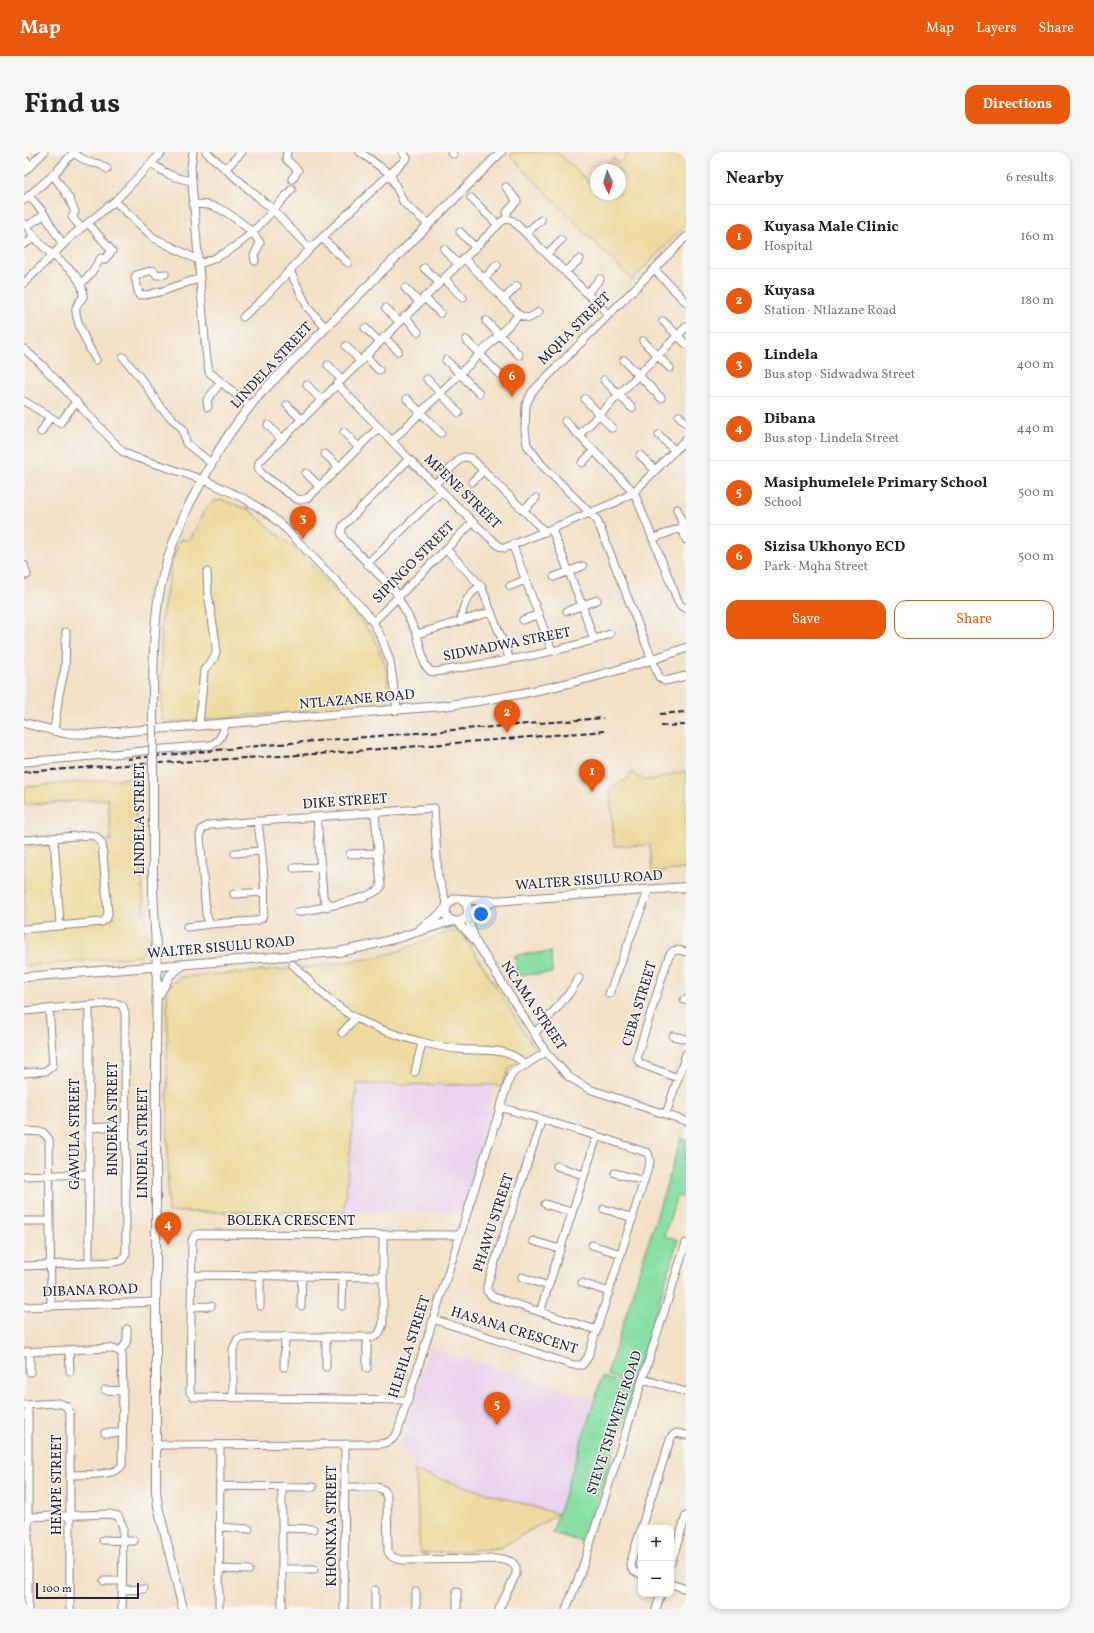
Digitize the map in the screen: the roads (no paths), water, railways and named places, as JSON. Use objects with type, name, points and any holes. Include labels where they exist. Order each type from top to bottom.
[{"type":"street","points":[[24,172],[44,152]]},
{"type":"street","points":[[63,245],[43,212],[27,198],[53,174],[73,152],[88,162],[99,164],[107,169]]},
{"type":"street","points":[[25,280],[81,228],[115,201],[162,152]]},
{"type":"street","points":[[193,152],[193,204],[209,372],[250,406]]},
{"type":"street","points":[[206,152],[274,211],[310,249]]},
{"type":"street","points":[[225,169],[242,152]]},
{"type":"street","points":[[288,152],[286,158],[298,170],[292,179]]},
{"type":"street","points":[[360,152],[390,174],[404,203],[428,224]]},
{"type":"street","points":[[243,317],[262,300],[310,249],[408,158],[402,152]]},
{"type":"street","name":"LINDELA STREET","points":[[183,1609],[157,1501],[157,966],[153,890],[153,708],[154,642],[160,589],[168,558],[190,504],[212,463],[250,406],[325,327],[500,152]]},
{"type":"street","points":[[24,159],[30,166]]},
{"type":"street","points":[[151,163],[166,174],[177,179],[192,181]]},
{"type":"street","points":[[53,174],[69,198],[75,212],[72,217],[81,228]]},
{"type":"street","points":[[506,187],[517,201],[507,212],[508,219]]},
{"type":"street","points":[[115,201],[154,238],[198,262],[222,255],[253,234],[292,189]]},
{"type":"street","points":[[471,198],[498,225]]},
{"type":"street","points":[[193,204],[205,204],[220,209],[235,218],[253,234],[260,243],[254,255],[255,261]]},
{"type":"street","points":[[44,215],[25,224],[35,238],[82,282],[83,297],[77,306],[77,314],[86,343],[96,360]]},
{"type":"street","points":[[379,427],[308,498],[300,500],[295,498],[260,471],[258,467],[260,461],[502,221],[508,219],[513,221],[608,314]]},
{"type":"street","points":[[526,234],[541,220]]},
{"type":"street","points":[[82,282],[91,273],[101,258],[104,260],[112,251],[88,223]]},
{"type":"street","points":[[460,232],[475,247]]},
{"type":"street","name":"MQHA STREET","points":[[686,237],[532,392],[526,405],[526,439],[532,452],[542,465],[592,513],[597,520],[651,660],[660,678],[665,681],[686,676]]},
{"type":"street","points":[[24,244],[35,238]]},
{"type":"street","points":[[322,238],[348,263]]},
{"type":"street","points":[[547,254],[561,240]]},
{"type":"street","points":[[444,249],[458,264]]},
{"type":"street","points":[[464,258],[519,315],[529,318],[540,312]]},
{"type":"street","points":[[566,272],[580,259]]},
{"type":"street","points":[[484,279],[497,265]]},
{"type":"street","points":[[424,268],[442,280],[463,298]]},
{"type":"street","points":[[654,269],[686,302]]},
{"type":"street","points":[[165,274],[157,275],[153,270],[136,275],[135,277],[139,295],[158,292],[200,279]]},
{"type":"street","points":[[290,271],[308,308],[325,327]]},
{"type":"street","points":[[586,293],[600,279]]},
{"type":"street","points":[[504,299],[517,286]]},
{"type":"street","points":[[405,288],[440,314]]},
{"type":"street","points":[[386,308],[399,322]]},
{"type":"street","points":[[392,441],[519,315]]},
{"type":"street","points":[[405,316],[418,332]]},
{"type":"street","points":[[486,321],[519,355]]},
{"type":"street","points":[[663,321],[686,344]]},
{"type":"street","points":[[579,435],[686,327]]},
{"type":"street","points":[[365,328],[398,351]]},
{"type":"street","points":[[466,340],[499,374]]},
{"type":"street","points":[[643,341],[670,368]]},
{"type":"street","points":[[346,346],[379,370]]},
{"type":"street","points":[[24,349],[41,364],[126,454],[203,479],[248,500],[270,515],[316,559],[373,622],[382,639],[390,661],[397,710]]},
{"type":"street","points":[[123,357],[146,385],[160,407],[183,428],[186,444],[212,463]]},
{"type":"street","points":[[446,360],[479,393]]},
{"type":"street","points":[[624,360],[661,398]]},
{"type":"street","name":"MFENE STREET","points":[[328,365],[339,382],[379,427],[473,522],[499,546],[505,548],[513,546]]},
{"type":"street","points":[[427,378],[440,394],[459,413]]},
{"type":"street","points":[[604,380],[632,408]]},
{"type":"street","points":[[208,407],[207,400],[221,382]]},
{"type":"street","points":[[307,385],[321,400]]},
{"type":"street","points":[[407,399],[441,433]]},
{"type":"street","points":[[585,399],[612,428]]},
{"type":"street","points":[[24,401],[60,423],[76,402]]},
{"type":"street","points":[[288,405],[302,420]]},
{"type":"street","points":[[679,416],[686,423]]},
{"type":"street","points":[[41,432],[50,417]]},
{"type":"street","points":[[566,422],[634,492],[654,538],[678,602],[681,606],[686,608]]},
{"type":"street","points":[[268,425],[282,440]]},
{"type":"street","points":[[344,432],[359,448]]},
{"type":"street","points":[[659,435],[675,451]]},
{"type":"street","points":[[552,651],[513,546],[592,513],[634,492],[686,439]]},
{"type":"street","points":[[582,463],[594,451]]},
{"type":"street","points":[[325,454],[338,467]]},
{"type":"street","points":[[640,455],[655,470]]},
{"type":"street","points":[[435,484],[464,457],[473,459],[523,510],[548,531]]},
{"type":"street","name":"SIDWADWA STREET","points":[[409,459],[340,529],[341,536],[395,591],[417,634],[425,665],[430,671],[435,672],[510,660],[552,651],[594,640],[610,634]]},
{"type":"street","points":[[472,482],[484,470]]},
{"type":"street","points":[[306,473],[319,486]]},
{"type":"street","points":[[367,564],[442,491]]},
{"type":"street","points":[[523,510],[536,498]]},
{"type":"street","points":[[677,509],[684,527],[686,540]]},
{"type":"street","name":"SIPINGO STREET","points":[[373,622],[473,522]]},
{"type":"street","points":[[654,538],[684,527]]},
{"type":"street","name":"SIDWADWA STREET","points":[[548,531],[569,571],[594,640]]},
{"type":"street","points":[[446,549],[481,586],[510,660]]},
{"type":"street","points":[[24,565],[27,574]]},
{"type":"street","points":[[554,577],[583,566]]},
{"type":"street","points":[[199,726],[204,670],[214,658],[216,652],[216,643],[208,594],[207,572]]},
{"type":"street","points":[[510,586],[525,580]]},
{"type":"street","points":[[461,621],[464,605],[474,591],[481,586]]},
{"type":"street","name":"SIDWADWA STREET","points":[[567,611],[598,600]]},
{"type":"street","points":[[417,634],[491,612]]},
{"type":"street","points":[[523,620],[539,614]]},
{"type":"street","points":[[54,731],[59,694],[65,668],[66,632]]},
{"type":"street","name":"NTLAZANE ROAD","points":[[24,723],[54,731],[76,734],[92,734],[465,704],[539,690],[596,677],[686,648]]},
{"type":"street","points":[[24,762],[211,745],[216,743],[220,738],[225,724]]},
{"type":"street","name":"DIKE STREET","points":[[210,924],[206,914],[200,835],[202,829],[209,825],[434,808],[438,876],[443,888]]},
{"type":"street","points":[[298,912],[332,906],[369,895],[379,890],[381,887],[375,812]]},
{"type":"street","points":[[317,817],[323,896],[325,901],[332,906]]},
{"type":"street","points":[[187,927],[255,921],[262,918],[264,892],[258,821]]},
{"type":"street","points":[[24,840],[90,835],[95,836],[100,840],[102,844],[108,913],[107,918],[102,922],[24,929]]},
{"type":"street","points":[[54,838],[60,925]]},
{"type":"street","points":[[235,853],[261,851]]},
{"type":"street","points":[[350,854],[378,853]]},
{"type":"street","points":[[294,868],[321,867]]},
{"type":"street","name":"WALTER SISULU ROAD","points":[[458,899],[494,901],[686,887]]},
{"type":"street","points":[[443,888],[467,905],[468,915],[464,919],[456,922],[447,917],[443,888]]},
{"type":"street","points":[[609,994],[648,890]]},
{"type":"street","points":[[234,894],[264,892]]},
{"type":"street","points":[[446,907],[451,901],[458,899]]},
{"type":"street","name":"WALTER SISULU ROAD","points":[[468,915],[494,901]]},
{"type":"street","name":"WALTER SISULU ROAD","points":[[417,931],[446,907]]},
{"type":"street","name":"NCAMA STREET","points":[[468,915],[476,942]]},
{"type":"street","name":"WALTER SISULU ROAD","points":[[24,978],[338,952],[364,947],[417,931],[456,922]]},
{"type":"street","name":"NCAMA STREET","points":[[456,922],[476,942],[546,1052],[569,1077],[589,1089],[686,1121]]},
{"type":"street","name":"CEBA STREET","points":[[678,1078],[641,1064],[637,1056],[669,956],[673,951],[679,950],[686,952]]},
{"type":"street","points":[[157,1000],[167,978],[184,964]]},
{"type":"street","points":[[293,965],[336,1005],[355,1018],[391,1034],[422,1043],[457,1049],[502,1051],[518,1057],[526,1065]]},
{"type":"street","points":[[534,1033],[568,995],[579,978]]},
{"type":"street","name":"BINDEKA STREET","points":[[24,1011],[89,1005],[122,1005],[125,1012],[126,1126],[125,1257],[122,1260],[115,1262],[24,1266]]},
{"type":"street","name":"GAWULA STREET","points":[[88,1262],[89,1005]]},
{"type":"street","points":[[24,1073],[46,1072],[53,1065],[49,1009]]},
{"type":"street","points":[[342,1033],[355,1018]]},
{"type":"street","points":[[673,1036],[686,1040]]},
{"type":"street","points":[[415,1072],[422,1043]]},
{"type":"street","name":"HLEHLA STREET","points":[[156,1444],[380,1444],[390,1441],[397,1434],[510,1077],[514,1072],[546,1052]]},
{"type":"street","points":[[666,1114],[686,1054]]},
{"type":"street","name":"HASANA CRESCENT","points":[[433,1319],[575,1366],[582,1365],[586,1361],[597,1330],[633,1218],[650,1162],[648,1153],[500,1107]]},
{"type":"street","name":"PHAWU STREET","points":[[542,1119],[487,1288],[488,1293],[493,1297],[597,1330]]},
{"type":"street","points":[[88,1128],[126,1126]]},
{"type":"street","points":[[24,1131],[43,1132],[48,1136],[50,1175],[51,1306]]},
{"type":"street","points":[[540,1312],[571,1212],[597,1136]]},
{"type":"street","points":[[557,1166],[583,1175]]},
{"type":"street","points":[[615,1173],[644,1181]]},
{"type":"street","points":[[24,1176],[88,1174]]},
{"type":"street","points":[[545,1204],[571,1212]]},
{"type":"street","points":[[604,1209],[633,1218]]},
{"type":"street","points":[[24,1221],[50,1221]]},
{"type":"street","name":"BOLEKA CRESCENT","points":[[407,1400],[196,1398],[191,1394],[191,1242],[193,1237],[199,1234],[459,1235]]},
{"type":"street","points":[[233,1398],[233,1349],[235,1342],[238,1339],[246,1337],[285,1336],[377,1336],[382,1328],[384,1235]]},
{"type":"street","points":[[533,1241],[560,1249]]},
{"type":"street","name":"STEVE TSHWETE ROAD","points":[[566,1609],[581,1572],[686,1243]]},
{"type":"street","points":[[592,1245],[621,1254]]},
{"type":"street","points":[[191,1275],[383,1277]]},
{"type":"street","points":[[260,1276],[260,1306]]},
{"type":"street","points":[[301,1306],[302,1276]]},
{"type":"street","points":[[342,1306],[343,1276]]},
{"type":"street","points":[[522,1277],[548,1286]]},
{"type":"street","points":[[582,1283],[609,1292]]},
{"type":"street","name":"DIBANA ROAD","points":[[24,1307],[156,1302]]},
{"type":"street","points":[[191,1307],[211,1306]]},
{"type":"street","points":[[119,1351],[125,1347],[127,1343],[127,1329]]},
{"type":"street","points":[[284,1367],[285,1336]]},
{"type":"street","points":[[367,1336],[367,1368]]},
{"type":"street","points":[[326,1337],[326,1367]]},
{"type":"street","points":[[30,1372],[27,1352],[110,1348],[119,1351],[123,1359],[123,1461],[120,1468],[112,1472],[70,1475]]},
{"type":"street","points":[[69,1350],[70,1371]]},
{"type":"street","points":[[643,1378],[685,1390]]},
{"type":"street","points":[[105,1390],[123,1391]]},
{"type":"street","name":"HEMPE STREET","points":[[26,1405],[59,1403],[68,1407],[71,1416],[70,1609]]},
{"type":"street","points":[[26,1405],[28,1609]]},
{"type":"street","points":[[105,1433],[123,1433]]},
{"type":"street","points":[[642,1525],[671,1437],[676,1433],[686,1435]]},
{"type":"street","name":"KHONKXA STREET","points":[[344,1609],[345,1444]]},
{"type":"street","points":[[220,1445],[220,1609]]},
{"type":"street","points":[[220,1486],[313,1487]]},
{"type":"street","points":[[282,1486],[282,1609]]},
{"type":"street","points":[[345,1487],[377,1487],[384,1490],[387,1498],[388,1551],[392,1557],[403,1560],[504,1559],[512,1562],[516,1567],[516,1574],[499,1609]]},
{"type":"street","points":[[28,1517],[109,1514],[118,1516],[122,1523],[123,1541],[122,1609]]},
{"type":"street","points":[[672,1561],[686,1516]]},
{"type":"street","points":[[220,1527],[249,1529]]},
{"type":"street","points":[[282,1528],[313,1529]]},
{"type":"street","points":[[638,1539],[630,1564],[632,1571],[638,1573]]},
{"type":"street","points":[[102,1540],[134,1541]]},
{"type":"street","points":[[220,1569],[249,1570]]},
{"type":"street","points":[[282,1569],[314,1569]]},
{"type":"street","points":[[104,1581],[122,1581]]},
{"type":"street","points":[[674,1585],[686,1589]]},
{"type":"street","points":[[122,1590],[143,1589]]},
{"type":"street","points":[[375,1590],[375,1609]]},
{"type":"street","points":[[457,1591],[457,1609]]},
{"type":"street","points":[[416,1592],[416,1609]]},
{"type":"street","points":[[656,1609],[660,1597]]},
{"type":"railway","points":[[660,714],[686,712]]},
{"type":"railway","points":[[127,759],[278,744],[603,718]]},
{"type":"railway","points":[[661,726],[686,725]]},
{"type":"railway","points":[[24,772],[332,753],[604,731]]},
{"type":"place","name":"Sizisa Ukhonyo ECD","points":[[512,397]]},
{"type":"place","name":"Lindela","points":[[303,539]]},
{"type":"place","name":"Kuyasa","points":[[507,733]]},
{"type":"place","name":"Kuyasa Male Clinic","points":[[592,792]]},
{"type":"place","name":"Dibana","points":[[168,1245]]},
{"type":"place","name":"Masiphumelele Primary School","points":[[497,1425]]}]
